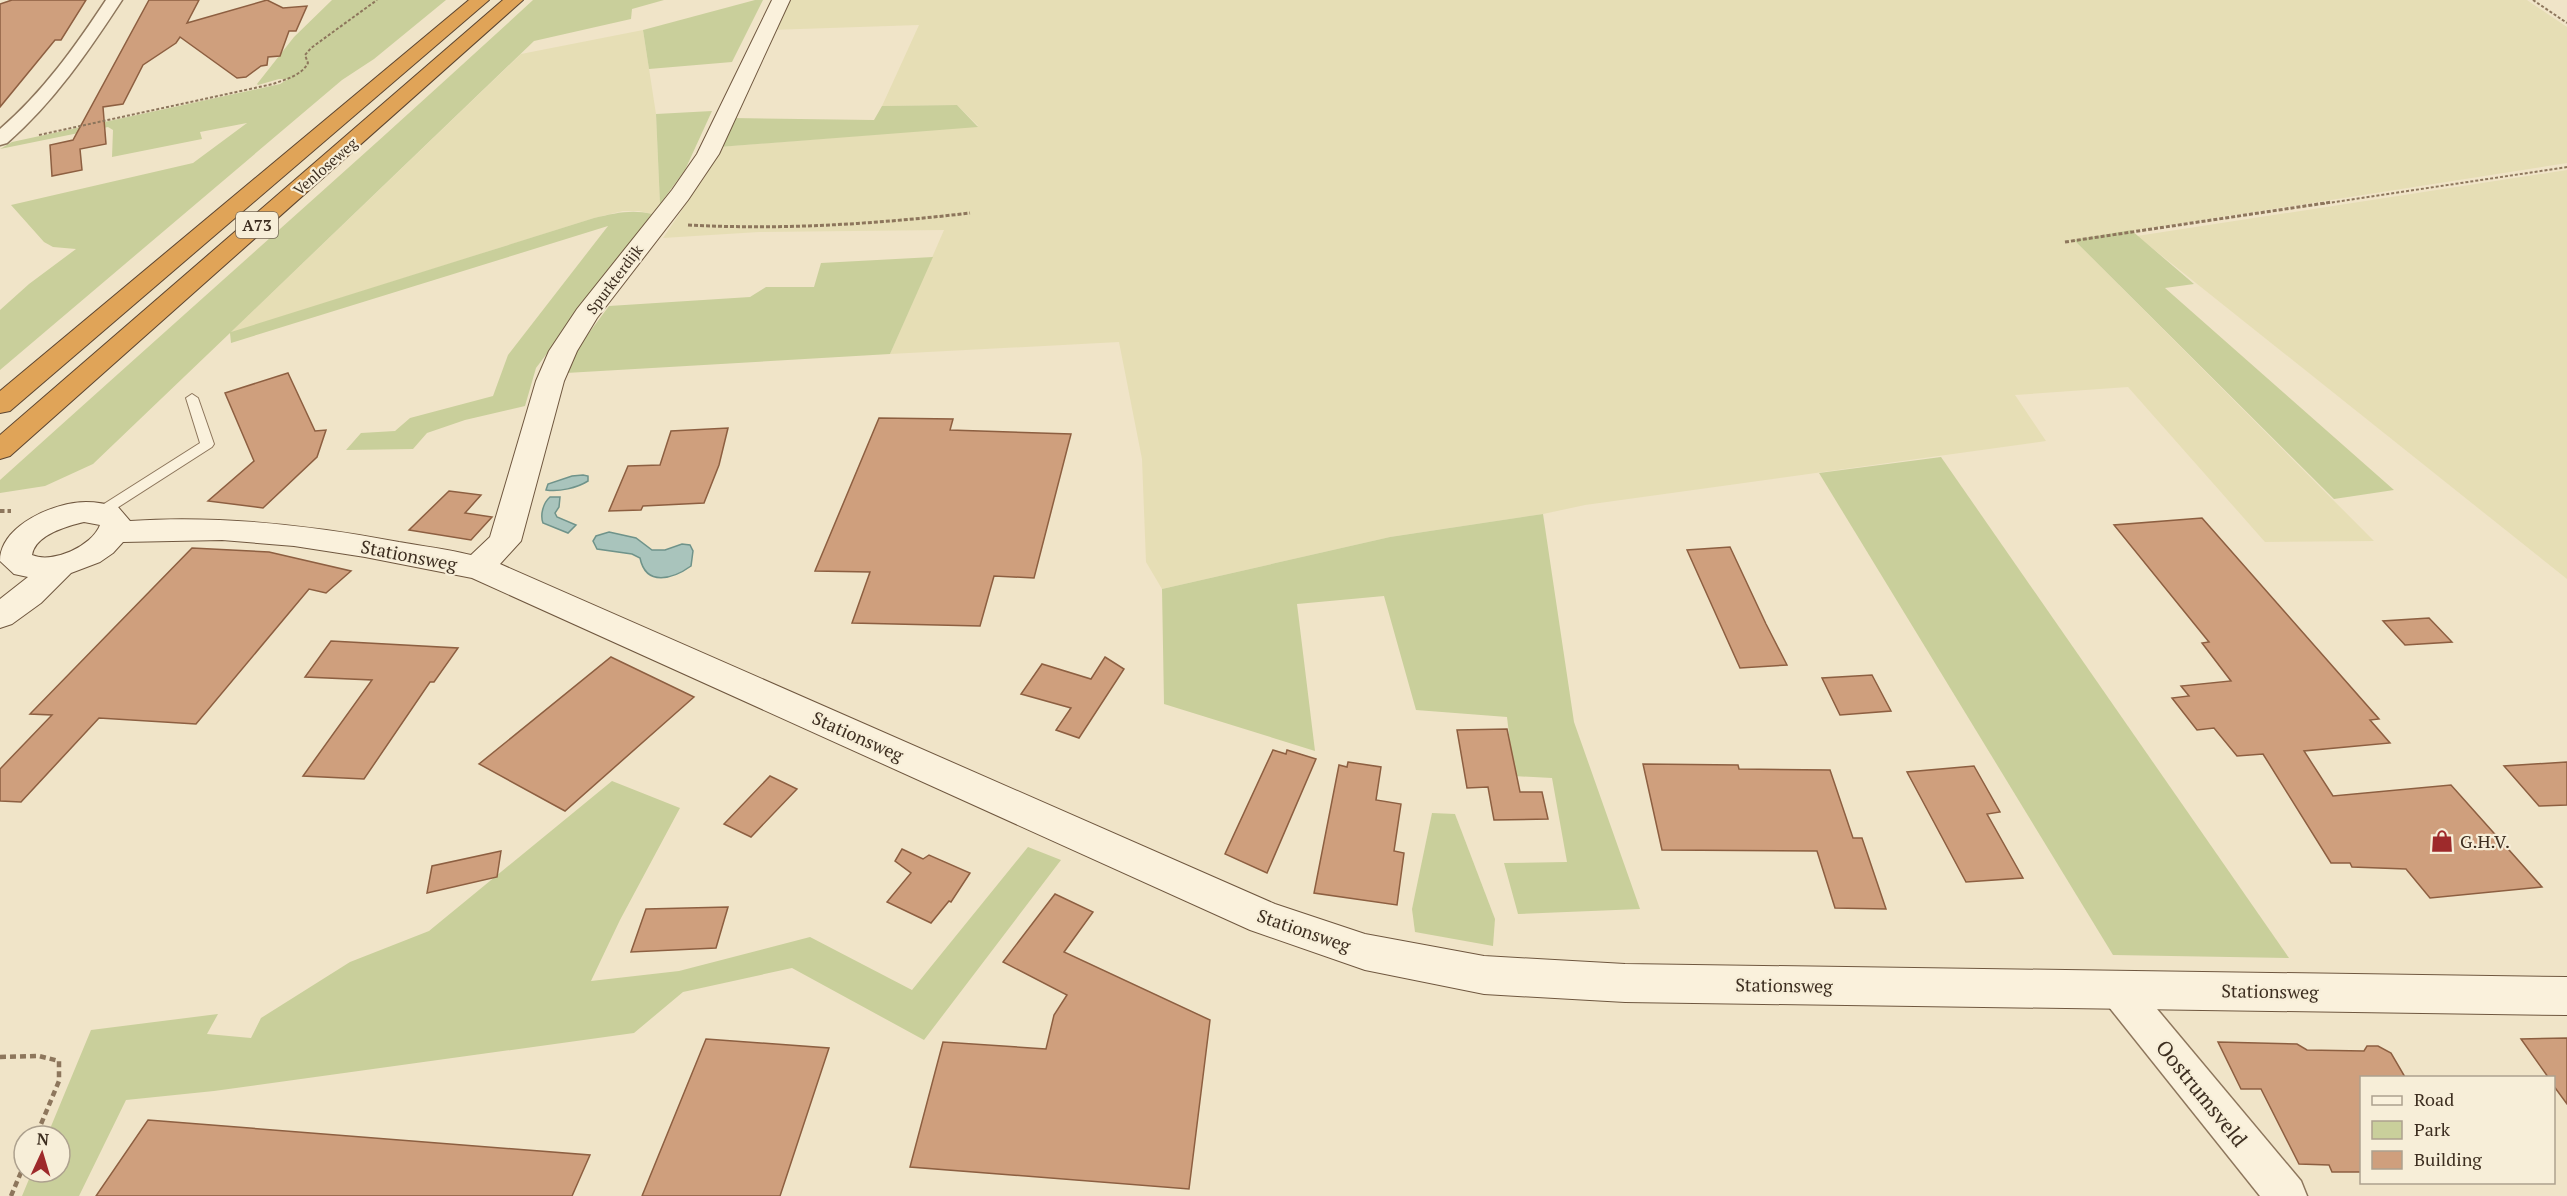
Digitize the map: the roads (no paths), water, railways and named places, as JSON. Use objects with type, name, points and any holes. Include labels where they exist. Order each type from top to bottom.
[{"type":"highway","name":"Venloseweg","points":[[0,405],[480,0]]},
{"type":"highway","name":"Venloseweg","points":[[0,450],[514,0]]},
{"type":"street","points":[[0,139],[28,116],[66,71],[114,0]]},
{"type":"street","name":"Spurkterdijk","points":[[477,568],[505,541],[550,381],[562,351],[586,315],[680,195],[708,154],[781,0]]},
{"type":"street","name":"Stationsweg","points":[[15,525],[46,523],[84,512],[107,522],[246,532],[373,548],[477,568],[1264,918],[1365,952],[1484,975],[1625,983],[2567,996]]},
{"type":"street","points":[[15,525],[17,547],[15,559],[24,566],[45,568],[59,566],[94,552],[107,522]]},
{"type":"street","points":[[0,592],[24,566]]},
{"type":"street","points":[[0,616],[29,596],[59,566]]},
{"type":"street","name":"Oostrumsveld","points":[[2118,990],[2286,1196]]},
{"type":"lane","points":[[107,522],[207,444],[192,398]]},
{"type":"water","points":[[583,475],[588,476],[588,481],[579,486],[562,490],[546,490],[548,484]]},
{"type":"water","points":[[550,497],[560,497],[559,507],[555,513],[557,517],[576,525],[568,533],[543,523],[543,509]]},
{"type":"water","points":[[609,532],[636,538],[652,550],[665,550],[682,544],[690,545],[693,551],[691,566],[669,577],[654,577],[643,567],[640,558],[632,554],[597,549],[593,541],[596,536]]},
{"type":"place","name":"G.H.V.","points":[[2442,841]]}]
